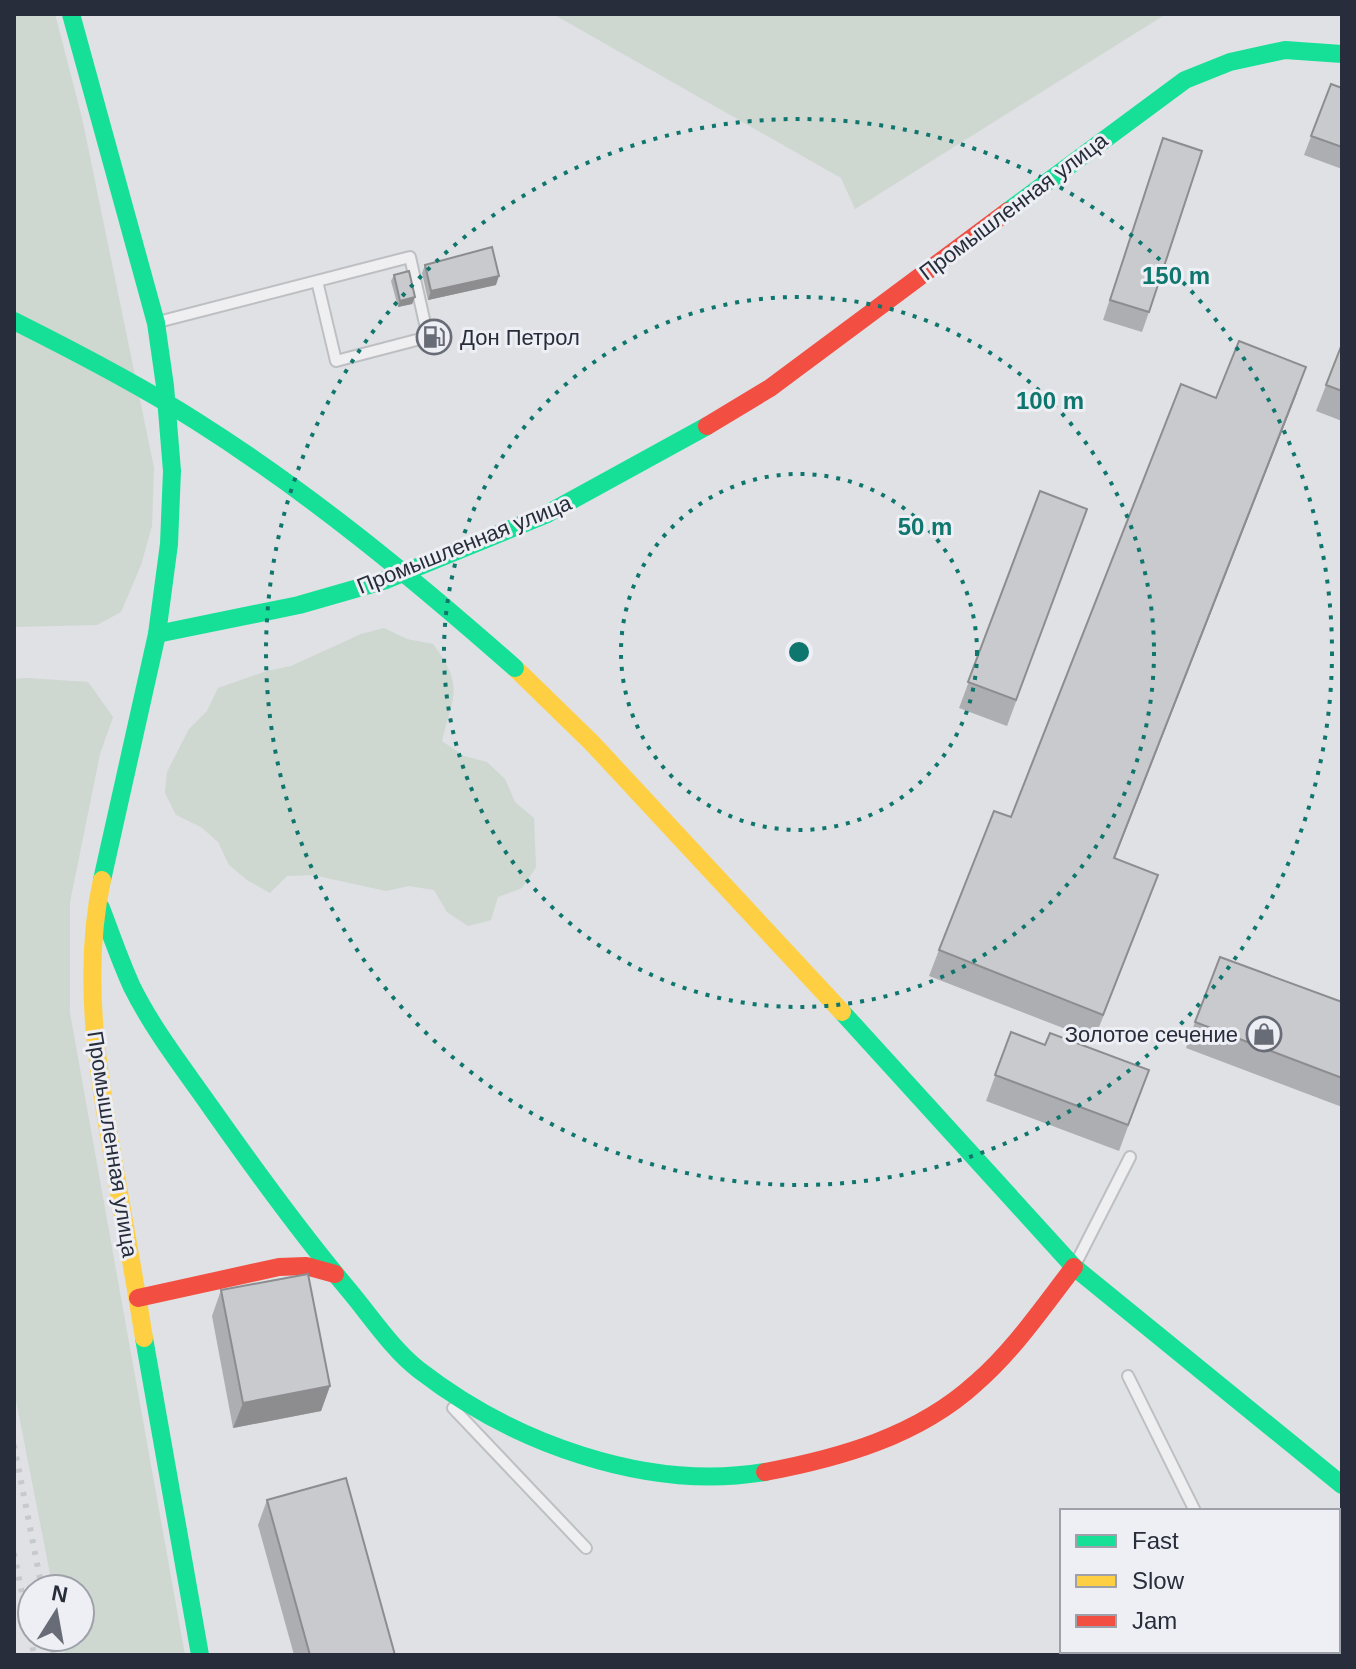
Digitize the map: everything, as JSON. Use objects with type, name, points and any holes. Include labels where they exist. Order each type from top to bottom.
[{"type":"street","points":[[71,14],[156,323],[165,386],[172,471],[169,544],[157,634]]},
{"type":"street","name":"Промышленная улица","points":[[200,1655],[100,1084],[92,981],[98,900],[157,634],[299,605],[386,580],[545,515],[671,448],[770,388],[1185,80],[1230,62],[1285,50],[1342,54]]},
{"type":"street","points":[[14,321],[194,420],[272,472],[417,581],[515,668],[592,743],[780,943],[1074,1267],[1342,1485]]},
{"type":"street","points":[[98,900],[133,987],[158,1032],[274,1197],[335,1274],[416,1368],[496,1420],[568,1452],[641,1471],[704,1477],[769,1473],[844,1456],[904,1430],[960,1396],[993,1366],[1074,1267]]},
{"type":"street","points":[[138,1298],[279,1267],[306,1266],[335,1274]]},
{"type":"lane","points":[[156,323],[317,281],[410,257],[428,337],[336,361],[317,281]]},
{"type":"lane","points":[[1074,1267],[1130,1157]]},
{"type":"lane","points":[[416,1368],[586,1548]]},
{"type":"lane","points":[[1128,1376],[1194,1509]]},
{"type":"shaded area","points":[[14,14],[55,14],[82,118],[154,468],[152,526],[141,565],[121,612],[97,625],[14,627]]},
{"type":"shaded area","points":[[553,14],[1166,14],[855,209],[841,178]]},
{"type":"shaded area","points":[[384,628],[407,639],[433,644],[449,671],[454,691],[442,741],[464,756],[487,762],[505,779],[515,802],[534,818],[536,867],[522,888],[498,897],[491,920],[468,926],[447,912],[434,890],[409,886],[386,891],[313,875],[287,876],[270,893],[229,865],[218,842],[201,827],[176,815],[165,793],[167,772],[189,729],[207,711],[218,688],[291,666],[361,634]]},
{"type":"shaded area","points":[[14,679],[88,682],[113,717],[100,754],[70,902],[70,1013],[185,1655],[65,1655],[96,1653],[96,1573],[50,1573],[14,1390]]},
{"type":"building","points":[[1331,84],[1342,88],[1342,147],[1311,136]]},
{"type":"building","points":[[1163,138],[1202,151],[1149,312],[1110,300]]},
{"type":"building","points":[[492,247],[499,276],[431,291],[425,265]]},
{"type":"building","points":[[409,271],[415,297],[400,301],[394,275]]},
{"type":"building","points":[[1239,341],[1306,367],[1114,858],[1158,875],[1103,1015],[939,950],[994,811],[1011,817],[1181,384],[1216,398]]},
{"type":"building","points":[[1342,344],[1342,391],[1326,385]]},
{"type":"building","points":[[1040,491],[1087,509],[1016,700],[968,682]]},
{"type":"building","points":[[1220,957],[1342,1002],[1342,1078],[1195,1022]]},
{"type":"building","points":[[1011,1032],[1045,1045],[1050,1033],[1149,1070],[1128,1125],[995,1075]]},
{"type":"building","points":[[308,1274],[330,1386],[243,1403],[221,1290]]},
{"type":"building","points":[[346,1478],[395,1655],[310,1655],[267,1500]]},
{"type":"railway","points":[[14,1445],[39,1573]]},
{"type":"railway","points":[[14,1553],[34,1655]]},
{"type":"railway","points":[[1340,1652],[1342,1646]]},
{"type":"traffic: fast","points":[[71,14],[156,323],[172,471],[169,544],[157,634],[102,880]]},
{"type":"traffic: fast","points":[[1008,211],[1185,80],[1230,62],[1285,50],[1342,54]]},
{"type":"traffic: fast","points":[[14,321],[174,407],[280,477],[439,602],[515,668]]},
{"type":"traffic: fast","points":[[157,634],[299,605],[386,580],[545,515],[707,426]]},
{"type":"traffic: fast","points":[[101,908],[132,987],[170,1050],[312,1245],[390,1342],[419,1370],[496,1419],[582,1456],[628,1468],[674,1475],[720,1476],[765,1472]]},
{"type":"traffic: fast","points":[[842,1012],[1074,1267],[1342,1485]]},
{"type":"traffic: fast","points":[[144,1338],[200,1655]]},
{"type":"traffic: slow","points":[[515,668],[592,743],[842,1012]]},
{"type":"traffic: slow","points":[[102,880],[93,952],[94,1025],[103,1098],[144,1338]]},
{"type":"traffic: jam","points":[[707,426],[770,388],[1008,211]]},
{"type":"traffic: jam","points":[[138,1298],[279,1267],[306,1266],[335,1274]]},
{"type":"traffic: jam","points":[[765,1472],[849,1452],[904,1431],[929,1417],[976,1383],[1003,1357],[1074,1267]]},
{"type":"place","name":"Дон Петрол","points":[[434,337]]},
{"type":"place","name":"Золотое сечение","points":[[1264,1034]]}]
